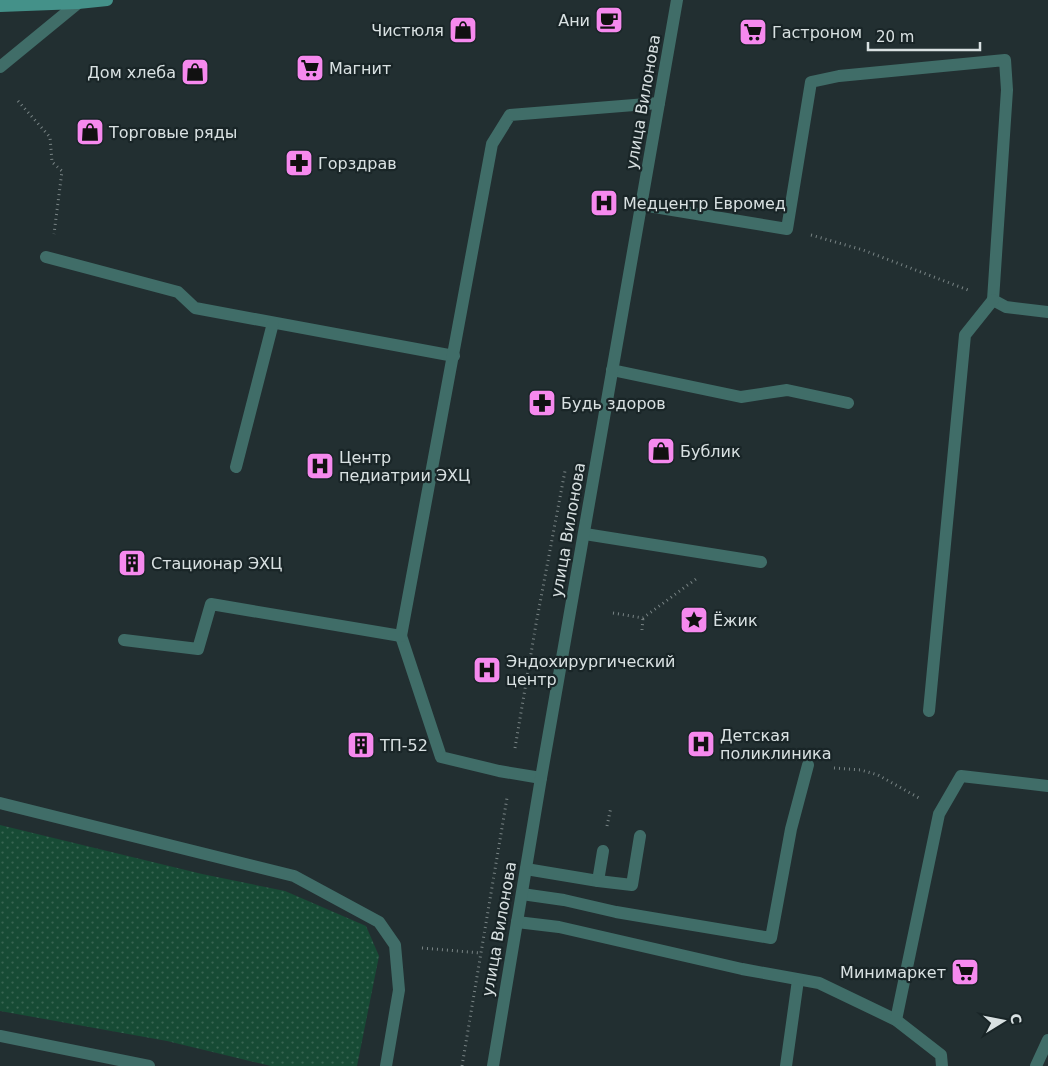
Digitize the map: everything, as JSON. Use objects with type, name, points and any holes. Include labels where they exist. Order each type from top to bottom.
[{"type":"main road","points":[[0,6],[78,4],[107,0]]},
{"type":"street","name":"улица Вилонова","points":[[493,1066],[541,778],[678,0]]},
{"type":"street","points":[[0,67],[78,4]]},
{"type":"street","points":[[642,206],[787,228],[811,82],[839,76],[1005,60],[1007,90],[993,300],[965,335],[929,711]]},
{"type":"street","points":[[541,778],[498,771],[441,757],[401,636],[492,144],[510,115],[659,104]]},
{"type":"street","points":[[48,257],[178,292],[195,308],[454,356]]},
{"type":"street","points":[[993,300],[1006,307],[1048,312]]},
{"type":"street","points":[[236,467],[273,322]]},
{"type":"street","points":[[612,370],[741,397],[787,390],[848,403]]},
{"type":"street","points":[[584,534],[761,562]]},
{"type":"street","points":[[124,640],[198,649],[211,604],[401,636]]},
{"type":"street","points":[[522,894],[771,938],[791,830],[808,765]]},
{"type":"street","points":[[896,1020],[938,814],[961,776],[1048,786]]},
{"type":"street","points":[[0,803],[294,876],[379,922],[395,945],[399,990],[386,1066]]},
{"type":"street","points":[[526,869],[632,885],[640,836]]},
{"type":"street","points":[[598,881],[603,851]]},
{"type":"street","points":[[517,922],[559,927],[742,969],[819,983],[896,1020],[941,1055],[942,1066]]},
{"type":"street","points":[[786,1066],[798,980]]},
{"type":"street","points":[[0,1036],[148,1066]]},
{"type":"street","points":[[1036,1066],[1048,1040]]},
{"type":"path","points":[[18,101],[50,137],[52,162],[62,170],[48,257]]},
{"type":"path","points":[[787,228],[863,250],[993,300]]},
{"type":"path","points":[[642,630],[644,618],[726,557]]},
{"type":"path","points":[[612,613],[644,618]]},
{"type":"path","points":[[808,765],[860,770],[878,775],[901,788]]},
{"type":"path","points":[[395,945],[481,953]]},
{"type":"green space","points":[[0,825],[202,874],[285,891],[366,926],[379,956],[357,1066],[271,1066],[167,1041],[0,1011]]},
{"type":"place","name":"Ани","points":[[609,20]]},
{"type":"place","name":"Чистюля","points":[[463,30]]},
{"type":"place","name":"Гастроном","points":[[753,32]]},
{"type":"place","name":"Магнит","points":[[310,68]]},
{"type":"place","name":"Дом хлеба","points":[[195,72]]},
{"type":"place","name":"Торговые ряды","points":[[90,132]]},
{"type":"place","name":"Горздрав","points":[[299,163]]},
{"type":"place","name":"Медцентр Евромед","points":[[604,203]]},
{"type":"place","name":"Будь здоров","points":[[542,403]]},
{"type":"place","name":"Бублик","points":[[661,451]]},
{"type":"place","name":"Центр педиатрии ЭХЦ","points":[[320,466]]},
{"type":"place","name":"Стационар ЭХЦ","points":[[132,563]]},
{"type":"place","name":"Ёжик","points":[[694,620]]},
{"type":"place","name":"Эндохирургический центр","points":[[487,670]]},
{"type":"place","name":"Детская поликлиника","points":[[701,744]]},
{"type":"place","name":"ТП-52","points":[[361,745]]},
{"type":"place","name":"Минимаркет","points":[[965,972]]}]
